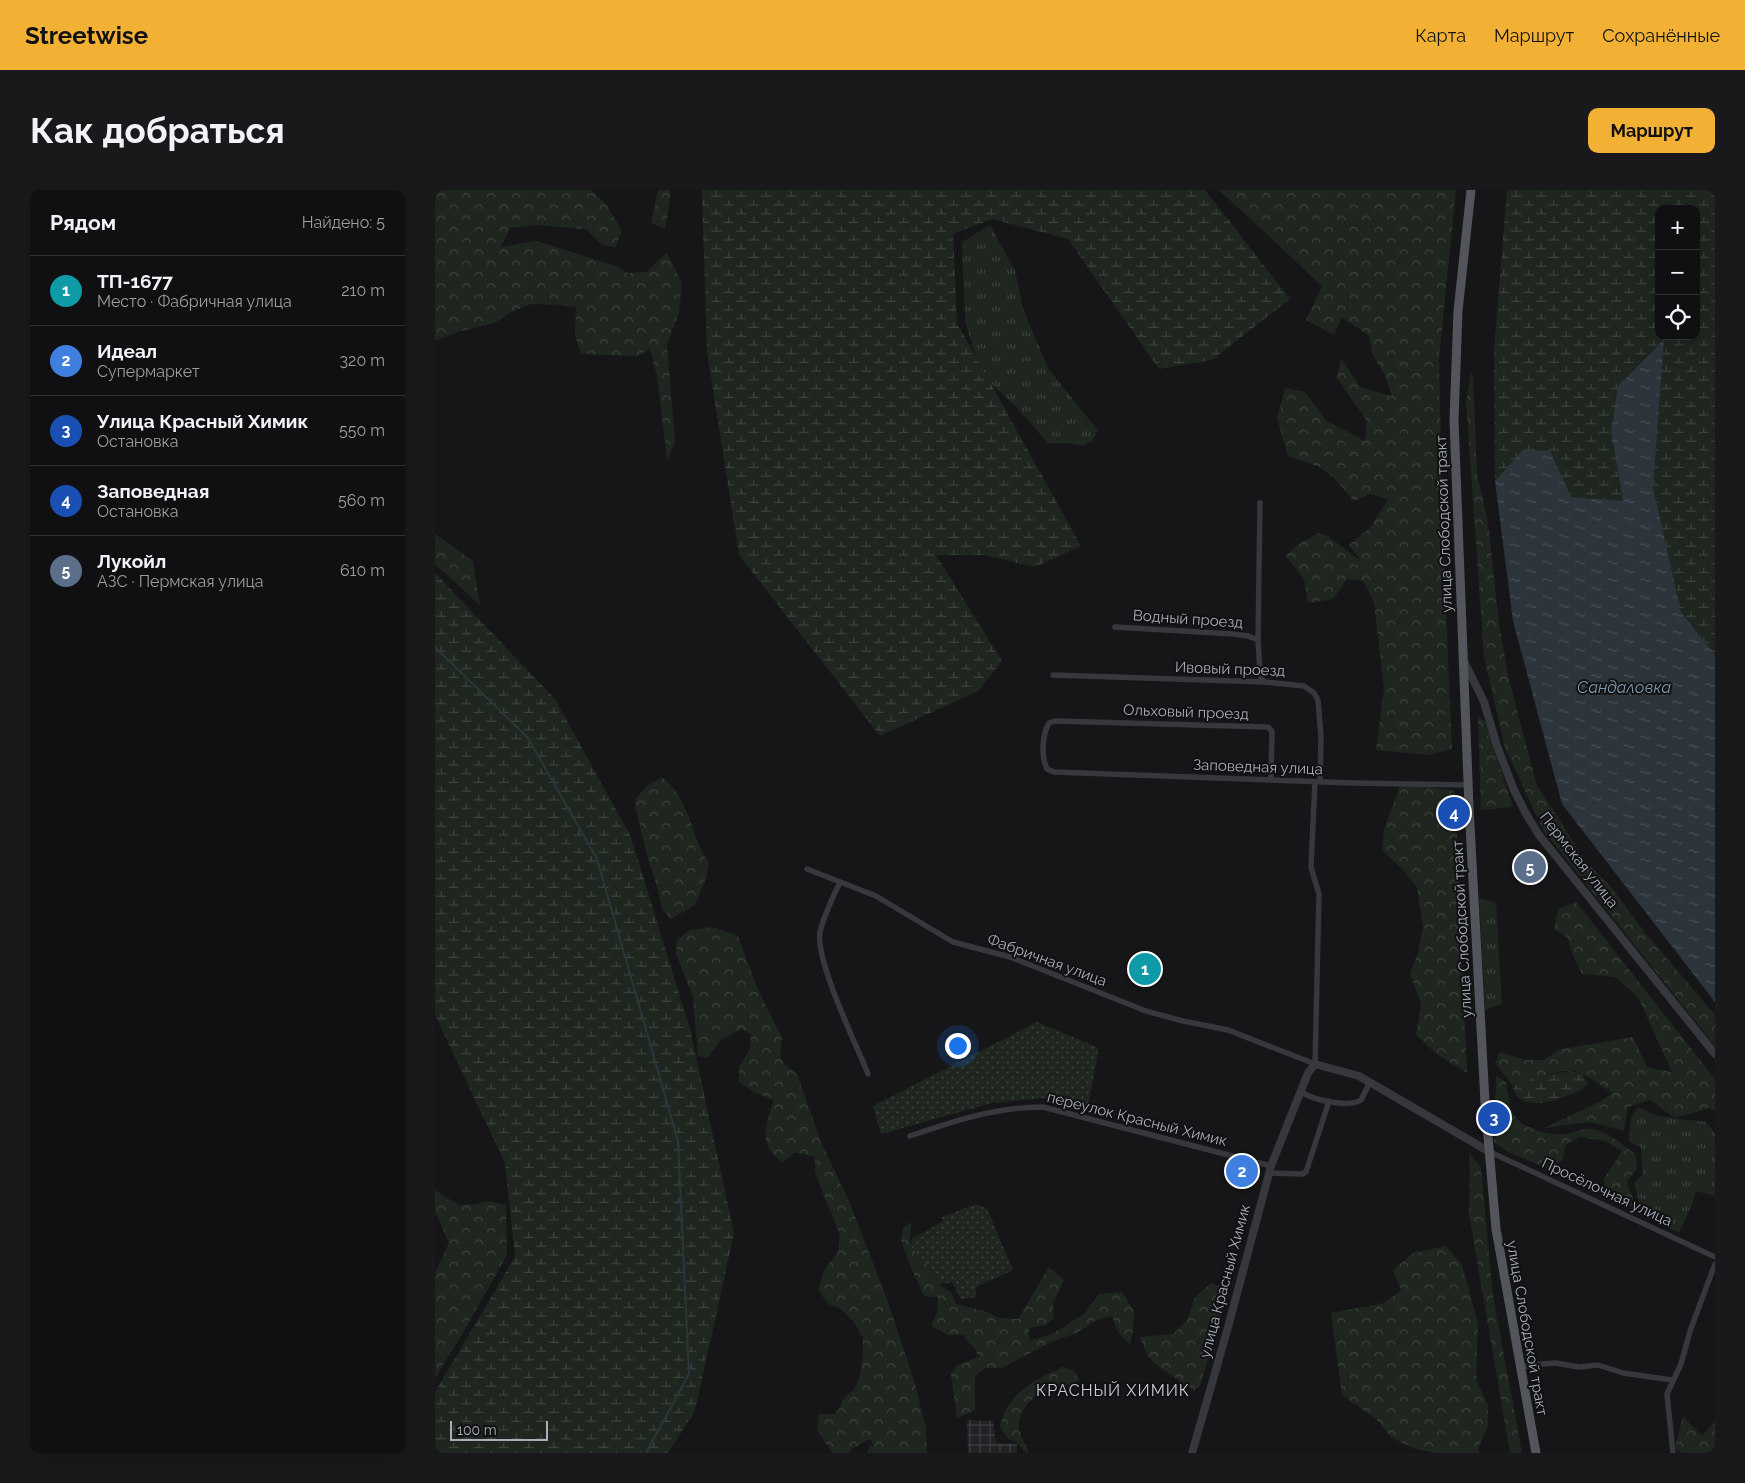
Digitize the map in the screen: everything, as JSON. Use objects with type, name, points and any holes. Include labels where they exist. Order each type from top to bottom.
[{"type":"main road","name":"улица Слободской тракт","points":[[1471,190],[1458,311],[1454,420],[1468,785],[1488,1151],[1496,1229],[1519,1368],[1536,1453]]},
{"type":"street","points":[[1260,503],[1258,640],[1260,672],[1261,678],[1265,682]]},
{"type":"street","name":"Водный проезд","points":[[1115,627],[1233,634],[1248,636],[1258,640]]},
{"type":"street","name":"Пермская улица","points":[[1463,659],[1484,702],[1497,746],[1515,790],[1525,812],[1539,835],[1715,1054]]},
{"type":"street","name":"Ивовый проезд","points":[[1053,675],[1297,684],[1309,689],[1318,700],[1320,723],[1317,782]]},
{"type":"street","name":"Ольховый проезд","points":[[1047,769],[1044,762],[1045,730],[1049,723],[1055,721],[1268,727],[1273,730],[1271,780]]},
{"type":"street","name":"Заповедная улица","points":[[1047,769],[1054,772],[1317,782],[1468,785]]},
{"type":"street","points":[[1317,782],[1311,867],[1319,894],[1315,1064],[1345,1072],[1370,1082],[1488,1151]]},
{"type":"street","name":"Фабричная улица","points":[[807,869],[876,896],[953,942],[1010,957],[1146,1011],[1227,1030],[1315,1064]]},
{"type":"street","points":[[840,882],[820,932],[820,950],[833,990],[868,1074]]},
{"type":"street","name":"улица Красный Химик","points":[[1192,1453],[1270,1169],[1308,1073],[1315,1064]]},
{"type":"street","points":[[1301,1091],[1309,1097],[1350,1104],[1364,1097],[1370,1082]]},
{"type":"street","name":"переулок Красный Химик","points":[[910,1136],[970,1116],[1005,1110],[1043,1107],[1270,1169],[1301,1174],[1307,1171],[1329,1101]]},
{"type":"street","name":"Просёлочная улица","points":[[1488,1151],[1715,1256]]},
{"type":"street","points":[[1673,1453],[1667,1398],[1672,1380],[1681,1364],[1689,1331],[1715,1264]]},
{"type":"street","points":[[1519,1368],[1555,1363],[1579,1367],[1598,1365],[1623,1373],[1672,1380]]},
{"type":"shaded area","points":[[967,1420],[993,1421],[996,1443],[1017,1444],[1017,1453],[968,1453]]},
{"type":"green space","points":[[435,190],[591,190],[606,204],[622,231],[615,248],[601,244],[586,229],[537,225],[510,228],[501,247],[536,241],[616,266],[628,273],[646,272],[667,253],[682,283],[679,313],[667,344],[675,442],[667,460],[657,376],[650,349],[638,356],[581,354],[575,335],[576,307],[531,304],[511,312],[494,323],[458,332],[435,341]]},
{"type":"green space","points":[[658,190],[670,190],[665,229],[651,223]]},
{"type":"green space","points":[[702,190],[1205,190],[1290,299],[1212,360],[1159,369],[1068,239],[992,219],[953,234],[957,323],[1081,546],[1035,567],[984,555],[936,555],[1002,661],[978,691],[880,736],[739,555],[707,352]]},
{"type":"green space","points":[[1218,190],[1456,190],[1439,358],[1443,541],[1452,749],[1428,755],[1376,750],[1384,690],[1374,602],[1363,581],[1347,579],[1333,599],[1308,603],[1304,579],[1286,556],[1296,546],[1318,533],[1328,536],[1362,562],[1349,545],[1370,528],[1388,499],[1370,494],[1354,501],[1334,478],[1320,467],[1288,456],[1277,418],[1285,388],[1305,392],[1327,421],[1365,441],[1367,421],[1337,378],[1341,358],[1360,387],[1392,396],[1385,376],[1372,353],[1369,336],[1342,317],[1334,335],[1306,320],[1322,286]]},
{"type":"green space","points":[[1507,190],[1715,190],[1715,655],[1681,612],[1653,487],[1663,340],[1700,340],[1700,205],[1655,205],[1655,340],[1662,340],[1618,386],[1611,432],[1623,501],[1571,497],[1523,450],[1495,481],[1494,351]]},
{"type":"green space","points":[[990,225],[1015,270],[1023,309],[1048,368],[1098,431],[1092,441],[1083,446],[1068,443],[1048,443],[1015,406],[981,374],[965,321],[962,242]]},
{"type":"green space","points":[[1471,373],[1473,376],[1477,474],[1488,522],[1499,624],[1508,675],[1536,783],[1586,862],[1612,888],[1643,930],[1715,1015],[1715,1046],[1543,830],[1505,748],[1484,656],[1466,402]]},
{"type":"green space","points":[[435,534],[473,561],[480,605],[435,564]]},
{"type":"green space","points":[[435,573],[555,699],[631,837],[690,1029],[734,1233],[695,1411],[668,1453],[435,1453],[435,1392],[515,1257],[505,1163],[435,1015]]},
{"type":"green space","points":[[1478,716],[1485,722],[1513,807],[1481,810]]},
{"type":"green space","points":[[662,777],[671,786],[684,806],[709,864],[706,878],[695,905],[671,919],[662,909],[635,806],[635,799],[647,786]]},
{"type":"green space","points":[[1401,783],[1455,791],[1467,1073],[1435,1053],[1416,1035],[1421,1004],[1410,973],[1418,953],[1423,928],[1417,888],[1403,870],[1382,850],[1384,829]]},
{"type":"green space","points":[[1479,898],[1496,903],[1502,1004],[1485,1010]]},
{"type":"green space","points":[[1576,902],[1715,1079],[1715,1111],[1709,1108],[1675,1118],[1650,1100],[1628,1107],[1624,1131],[1591,1122],[1544,1128],[1599,1102],[1613,1093],[1575,1071],[1553,1073],[1513,1086],[1495,1063],[1500,1052],[1525,1060],[1544,1060],[1558,1050],[1633,1037],[1647,1067],[1672,1072],[1638,997],[1615,977],[1582,974],[1572,953],[1568,938],[1554,929],[1558,909]]},
{"type":"green space","points":[[713,927],[738,936],[756,985],[782,1038],[780,1057],[785,1065],[797,1074],[821,1142],[849,1201],[888,1302],[913,1377],[926,1428],[927,1453],[867,1453],[870,1446],[874,1446],[870,1439],[852,1449],[850,1453],[832,1453],[817,1429],[819,1414],[834,1414],[839,1409],[845,1396],[853,1391],[859,1379],[863,1357],[863,1338],[853,1321],[841,1309],[828,1304],[818,1290],[824,1270],[838,1252],[840,1235],[815,1173],[815,1157],[795,1152],[783,1162],[775,1156],[769,1149],[766,1134],[766,1126],[774,1100],[754,1092],[739,1082],[739,1067],[750,1049],[751,1034],[741,1029],[720,1041],[707,1058],[698,1056],[693,997],[676,954],[677,940],[689,930]]},
{"type":"green space","points":[[1037,1022],[1099,1048],[1087,1111],[1044,1098],[992,1103],[881,1134],[873,1106]]},
{"type":"green space","points":[[1572,1071],[1582,1074],[1588,1083],[1577,1092],[1550,1101],[1542,1103],[1527,1102],[1520,1099],[1513,1086],[1541,1076]]},
{"type":"green space","points":[[1496,1076],[1506,1082],[1509,1102],[1514,1116],[1527,1126],[1547,1133],[1561,1134],[1593,1129],[1610,1136],[1636,1155],[1637,1169],[1627,1181],[1634,1203],[1632,1207],[1606,1194],[1604,1179],[1622,1151],[1605,1141],[1580,1137],[1566,1145],[1562,1161],[1549,1169],[1508,1152],[1494,1142]]},
{"type":"green space","points":[[1638,1107],[1658,1116],[1706,1122],[1715,1133],[1715,1196],[1696,1191],[1679,1233],[1636,1213],[1640,1204],[1634,1183],[1643,1174],[1641,1147],[1629,1142],[1631,1117]]},
{"type":"green space","points":[[1469,1152],[1481,1168],[1493,1296],[1522,1453],[1510,1453],[1469,1214]]},
{"type":"green space","points":[[435,1190],[459,1205],[489,1201],[506,1205],[507,1255],[435,1378],[435,1273],[449,1243],[435,1214]]},
{"type":"green space","points":[[976,1204],[987,1209],[1013,1270],[976,1287],[976,1297],[961,1299],[952,1282],[940,1284],[928,1265],[910,1245],[913,1238],[942,1222],[942,1217]]},
{"type":"green space","points":[[911,1222],[910,1245],[928,1265],[941,1286],[951,1292],[956,1304],[985,1311],[999,1318],[1018,1319],[1049,1267],[1064,1280],[1053,1303],[1054,1318],[1046,1325],[1029,1328],[1029,1341],[1052,1334],[1084,1314],[1099,1294],[1122,1292],[1134,1311],[1130,1345],[1118,1332],[1112,1316],[1096,1320],[1077,1333],[1051,1342],[1002,1368],[986,1368],[975,1376],[975,1410],[957,1418],[951,1374],[957,1365],[979,1357],[963,1335],[948,1335],[931,1326],[937,1313],[938,1297],[924,1296],[901,1240],[903,1228]]},
{"type":"green space","points":[[1446,1246],[1462,1265],[1478,1323],[1476,1380],[1488,1405],[1488,1425],[1478,1449],[1480,1453],[1435,1453],[1413,1448],[1391,1437],[1377,1420],[1342,1395],[1331,1313],[1384,1303],[1401,1290],[1393,1270],[1413,1253]]},
{"type":"green space","points":[[1211,1283],[1229,1289],[1200,1386],[1194,1390],[1159,1367],[1148,1357],[1140,1337],[1173,1334],[1187,1320],[1195,1297]]},
{"type":"green space","points":[[1063,1367],[1073,1370],[1080,1380],[1043,1392],[1034,1397],[1023,1410],[1019,1420],[1019,1428],[1028,1450],[1028,1453],[1026,1453],[1016,1442],[1008,1439],[1000,1426],[1004,1414],[1009,1404],[1023,1389]]},
{"type":"green space","points":[[1683,1416],[1702,1436],[1715,1421],[1715,1453],[1682,1453],[1675,1448]]},
{"type":"water","name":"Сандаловка","points":[[1664,340],[1653,487],[1681,612],[1715,655],[1715,1002],[1562,804],[1513,621],[1495,481],[1523,450],[1550,451],[1571,497],[1623,501],[1611,432],[1618,386]]},
{"type":"waterway","points":[[435,647],[528,738],[597,859],[678,1141],[689,1374],[646,1453]]},
{"type":"place","name":"Заповедная","points":[[1454,813]]},
{"type":"place","name":"Лукойл","points":[[1530,867]]},
{"type":"place","name":"ТП-1677","points":[[1145,969]]},
{"type":"place","name":"Улица Красный Химик","points":[[1494,1118]]},
{"type":"place","name":"Идеал","points":[[1242,1171]]},
{"type":"district","name":"КРАСНЫЙ ХИМИК","points":[[1113,1390]]}]
